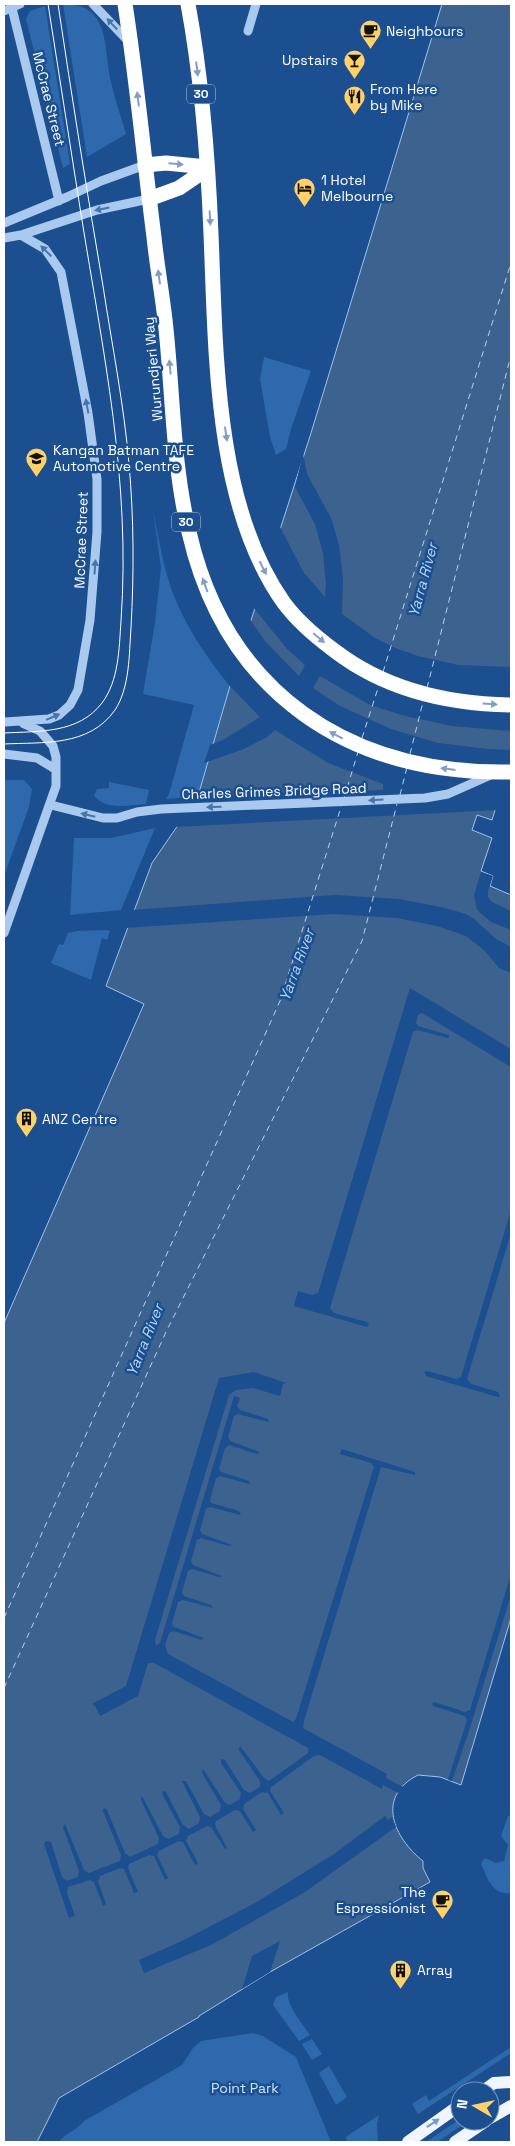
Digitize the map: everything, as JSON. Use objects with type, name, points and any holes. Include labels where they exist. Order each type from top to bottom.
[{"type":"highway","name":"Wurundjeri Way","points":[[125,4],[166,326],[181,495],[200,571],[212,604],[246,660],[283,699],[316,723],[366,748],[415,764],[469,771],[504,772]]},
{"type":"highway","name":"30","points":[[188,4],[203,110],[220,386],[230,467],[257,556],[284,604],[300,623],[346,660],[390,683],[415,692],[469,703],[511,705]]},
{"type":"highway","points":[[145,164],[166,163],[207,168]]},
{"type":"highway","points":[[150,199],[179,188],[207,168]]},
{"type":"main road","points":[[500,2112],[511,2106]]},
{"type":"main road","points":[[408,2142],[450,2112]]},
{"type":"main road","points":[[455,2142],[471,2131]]},
{"type":"street","points":[[93,4],[131,44]]},
{"type":"street","points":[[248,30],[256,4]]},
{"type":"street","name":"McCrae Street","points":[[12,6],[59,201]]},
{"type":"street","points":[[4,223],[145,164]]},
{"type":"street","points":[[4,238],[21,235],[97,210],[150,199]]},
{"type":"street","name":"McCrae Street","points":[[4,722],[49,719],[68,708],[76,696],[90,620],[97,532],[98,494],[94,447],[62,274],[45,249],[21,235]]},
{"type":"street","points":[[4,722],[25,724],[40,731],[54,746],[56,757],[56,786],[51,805],[4,933]]},
{"type":"street","points":[[4,754],[37,758],[55,769]]},
{"type":"street","name":"Charles Grimes Bridge Road","points":[[51,805],[105,818],[161,809],[425,798],[448,794],[504,772]]},
{"type":"green space","points":[[63,4],[79,6],[90,12],[98,20],[105,43],[113,89],[126,134],[87,157]]},
{"type":"green space","points":[[45,6],[70,164],[63,168],[26,19],[30,11]]},
{"type":"green space","points":[[264,357],[311,371],[286,449],[276,455],[270,437],[260,379]]},
{"type":"green space","points":[[153,510],[164,564],[180,610],[195,637],[230,686],[198,796],[166,799],[194,705],[143,694],[155,623],[161,568]]},
{"type":"green space","points":[[4,780],[24,780],[32,789],[29,807],[4,876]]},
{"type":"green space","points":[[109,782],[149,790],[146,804],[119,806],[100,801],[94,796],[97,789],[109,788]]},
{"type":"green space","points":[[155,828],[121,910],[70,915],[74,838],[111,838]]},
{"type":"green space","points":[[110,931],[107,940],[102,938],[91,980],[51,963],[59,944],[63,945],[68,933]]},
{"type":"green space","points":[[511,1815],[511,1893],[505,1893],[499,1892],[491,1884],[481,1863],[485,1858],[496,1863],[504,1861],[508,1845],[501,1836],[508,1816]]},
{"type":"green space","points":[[288,1992],[292,2008],[310,2035],[299,2041],[273,2005],[276,1997]]},
{"type":"green space","name":"Point Park","points":[[253,2033],[263,2036],[296,2057],[331,2142],[59,2142],[84,2121],[182,2065],[193,2048],[201,2041]]},
{"type":"green space","points":[[312,2039],[322,2054],[312,2060],[302,2044]]},
{"type":"green space","points":[[511,2047],[511,2053],[468,2081],[459,2081]]},
{"type":"green space","points":[[329,2066],[347,2097],[336,2105],[319,2073]]},
{"type":"green space","points":[[450,2087],[450,2093],[418,2114],[412,2104],[426,2095],[429,2101]]},
{"type":"green space","points":[[379,2115],[377,2124],[378,2142],[347,2142],[346,2137]]},
{"type":"green space","points":[[450,2126],[450,2131],[454,2131],[437,2142],[426,2142]]},
{"type":"water","name":"Yarra River","points":[[442,4],[511,4],[511,757],[492,820],[477,815],[472,830],[492,838],[481,871],[493,876],[490,886],[511,895],[511,1618],[461,1785],[440,1777],[418,1775],[405,1784],[397,1794],[393,1806],[397,1829],[404,1841],[423,1861],[423,1868],[430,1882],[270,1972],[199,2017],[59,2098],[37,2142],[4,2142],[4,1323],[144,1004],[106,986],[152,863],[198,796],[230,686],[311,433]]},
{"type":"pier","points":[[303,454],[307,474],[331,518],[339,545],[343,579],[342,614],[375,638],[418,656],[458,665],[511,667],[511,731],[452,726],[405,716],[370,705],[320,676],[313,688],[340,706],[391,729],[438,743],[511,750],[511,766],[498,810],[174,827],[195,797],[383,790],[383,784],[328,763],[275,730],[267,737],[244,749],[204,763],[210,745],[223,740],[260,717],[228,684],[249,618],[265,641],[299,676],[305,665],[288,650],[253,607],[279,525],[304,573],[325,597],[326,584],[323,553],[315,524],[295,487]]},
{"type":"pier","points":[[481,872],[493,876],[488,897],[492,902],[511,911],[511,930],[491,922],[477,910],[474,895]]},
{"type":"pier","points":[[335,895],[399,899],[466,914],[495,938],[511,947],[511,973],[499,968],[485,951],[466,936],[437,926],[397,918],[334,914],[125,928],[132,910]]},
{"type":"pier","points":[[410,988],[511,1049],[511,1067],[422,1013],[418,1015],[416,1023],[418,1026],[449,1035],[449,1037],[417,1030],[413,1032],[330,1308],[334,1313],[367,1322],[369,1325],[367,1327],[294,1306],[298,1291],[312,1295],[318,1293]]},
{"type":"pier","points":[[511,1210],[511,1233],[467,1379],[471,1384],[498,1392],[500,1396],[498,1397],[426,1376],[424,1372],[427,1371],[456,1379],[461,1377]]},
{"type":"pier","points":[[254,1372],[286,1383],[283,1384],[280,1396],[253,1388],[236,1390],[229,1395],[155,1640],[156,1645],[160,1643],[234,1396],[240,1398],[237,1406],[240,1410],[268,1419],[269,1422],[238,1414],[234,1416],[228,1437],[230,1441],[260,1452],[257,1454],[229,1445],[225,1448],[219,1469],[221,1472],[249,1481],[250,1484],[220,1476],[216,1478],[210,1500],[211,1503],[239,1511],[241,1515],[210,1507],[206,1509],[200,1530],[202,1534],[232,1545],[229,1546],[201,1538],[197,1540],[191,1561],[193,1565],[222,1576],[219,1577],[192,1569],[188,1571],[182,1592],[184,1596],[211,1605],[213,1608],[183,1600],[178,1602],[172,1623],[174,1627],[204,1638],[202,1640],[173,1631],[169,1633],[165,1645],[168,1654],[293,1722],[296,1719],[374,1467],[371,1463],[340,1454],[342,1449],[415,1472],[415,1475],[381,1467],[303,1728],[387,1774],[386,1778],[403,1787],[398,1793],[383,1785],[382,1789],[320,1755],[314,1756],[271,1787],[270,1791],[284,1813],[281,1815],[268,1793],[262,1792],[244,1804],[243,1809],[256,1830],[253,1832],[240,1811],[235,1810],[216,1821],[215,1825],[227,1848],[225,1849],[211,1827],[207,1826],[188,1836],[186,1841],[198,1863],[195,1865],[183,1842],[179,1841],[159,1851],[157,1855],[168,1878],[165,1880],[154,1856],[149,1855],[129,1864],[128,1868],[138,1892],[134,1893],[124,1869],[120,1868],[100,1876],[98,1881],[106,1904],[103,1906],[94,1882],[90,1880],[68,1887],[67,1893],[75,1916],[69,1918],[44,1844],[46,1841],[51,1842],[62,1877],[67,1881],[78,1877],[79,1871],[63,1827],[65,1824],[84,1870],[89,1873],[120,1861],[121,1855],[103,1811],[104,1808],[107,1810],[125,1853],[130,1857],[158,1844],[159,1838],[141,1800],[142,1796],[163,1836],[168,1839],[179,1834],[180,1827],[162,1794],[163,1791],[166,1792],[183,1825],[189,1829],[199,1823],[200,1817],[182,1781],[186,1781],[204,1814],[210,1817],[220,1811],[221,1805],[202,1773],[203,1769],[225,1803],[230,1805],[240,1799],[241,1793],[221,1763],[221,1759],[225,1760],[244,1790],[250,1793],[260,1787],[260,1781],[239,1750],[240,1746],[264,1778],[269,1781],[308,1753],[308,1748],[154,1663],[148,1663],[138,1696],[100,1716],[92,1704],[126,1686],[219,1378]]},
{"type":"pier","points":[[511,1574],[511,1595],[452,1781],[448,1780],[467,1720],[465,1716],[433,1706],[432,1704],[434,1702],[465,1712],[470,1710]]},
{"type":"pier","points":[[385,1816],[388,1820],[392,1817],[396,1827],[305,1892],[213,1944],[144,1973],[139,1960],[182,1941],[255,1903],[334,1854]]},
{"type":"pier","points":[[280,1941],[270,1972],[242,1989],[252,1956]]},
{"type":"ferry route","points":[[383,672],[511,263]]},
{"type":"ferry route","points":[[427,688],[511,355]]},
{"type":"ferry route","points":[[362,738],[379,685]]},
{"type":"ferry route","points":[[410,754],[423,702]]},
{"type":"ferry route","points":[[344,798],[358,752]]},
{"type":"ferry route","points":[[400,795],[407,767]]},
{"type":"ferry route","points":[[4,1618],[280,1001],[342,804]]},
{"type":"ferry route","points":[[4,1688],[166,1332],[362,941],[397,804]]},
{"type":"tram line","points":[[4,733],[57,729],[70,726],[92,713],[102,703],[112,684],[120,642],[123,569],[119,467],[106,366],[48,4]]},
{"type":"tram line","points":[[4,744],[64,740],[92,731],[104,722],[120,701],[124,691],[129,659],[133,546],[131,485],[127,442],[58,4]]},
{"type":"place","name":"Neighbours","points":[[370,50]]},
{"type":"place","name":"Upstairs","points":[[354,79]]},
{"type":"place","name":"From Here by Mike","points":[[354,116]]},
{"type":"place","name":"1 Hotel Melbourne","points":[[305,207]]},
{"type":"place","name":"Kangan Batman TAFE Automotive Centre","points":[[37,477]]},
{"type":"place","name":"ANZ Centre","points":[[26,1138]]},
{"type":"place","name":"The Espressionist","points":[[442,1919]]},
{"type":"place","name":"Array","points":[[401,1989]]}]
